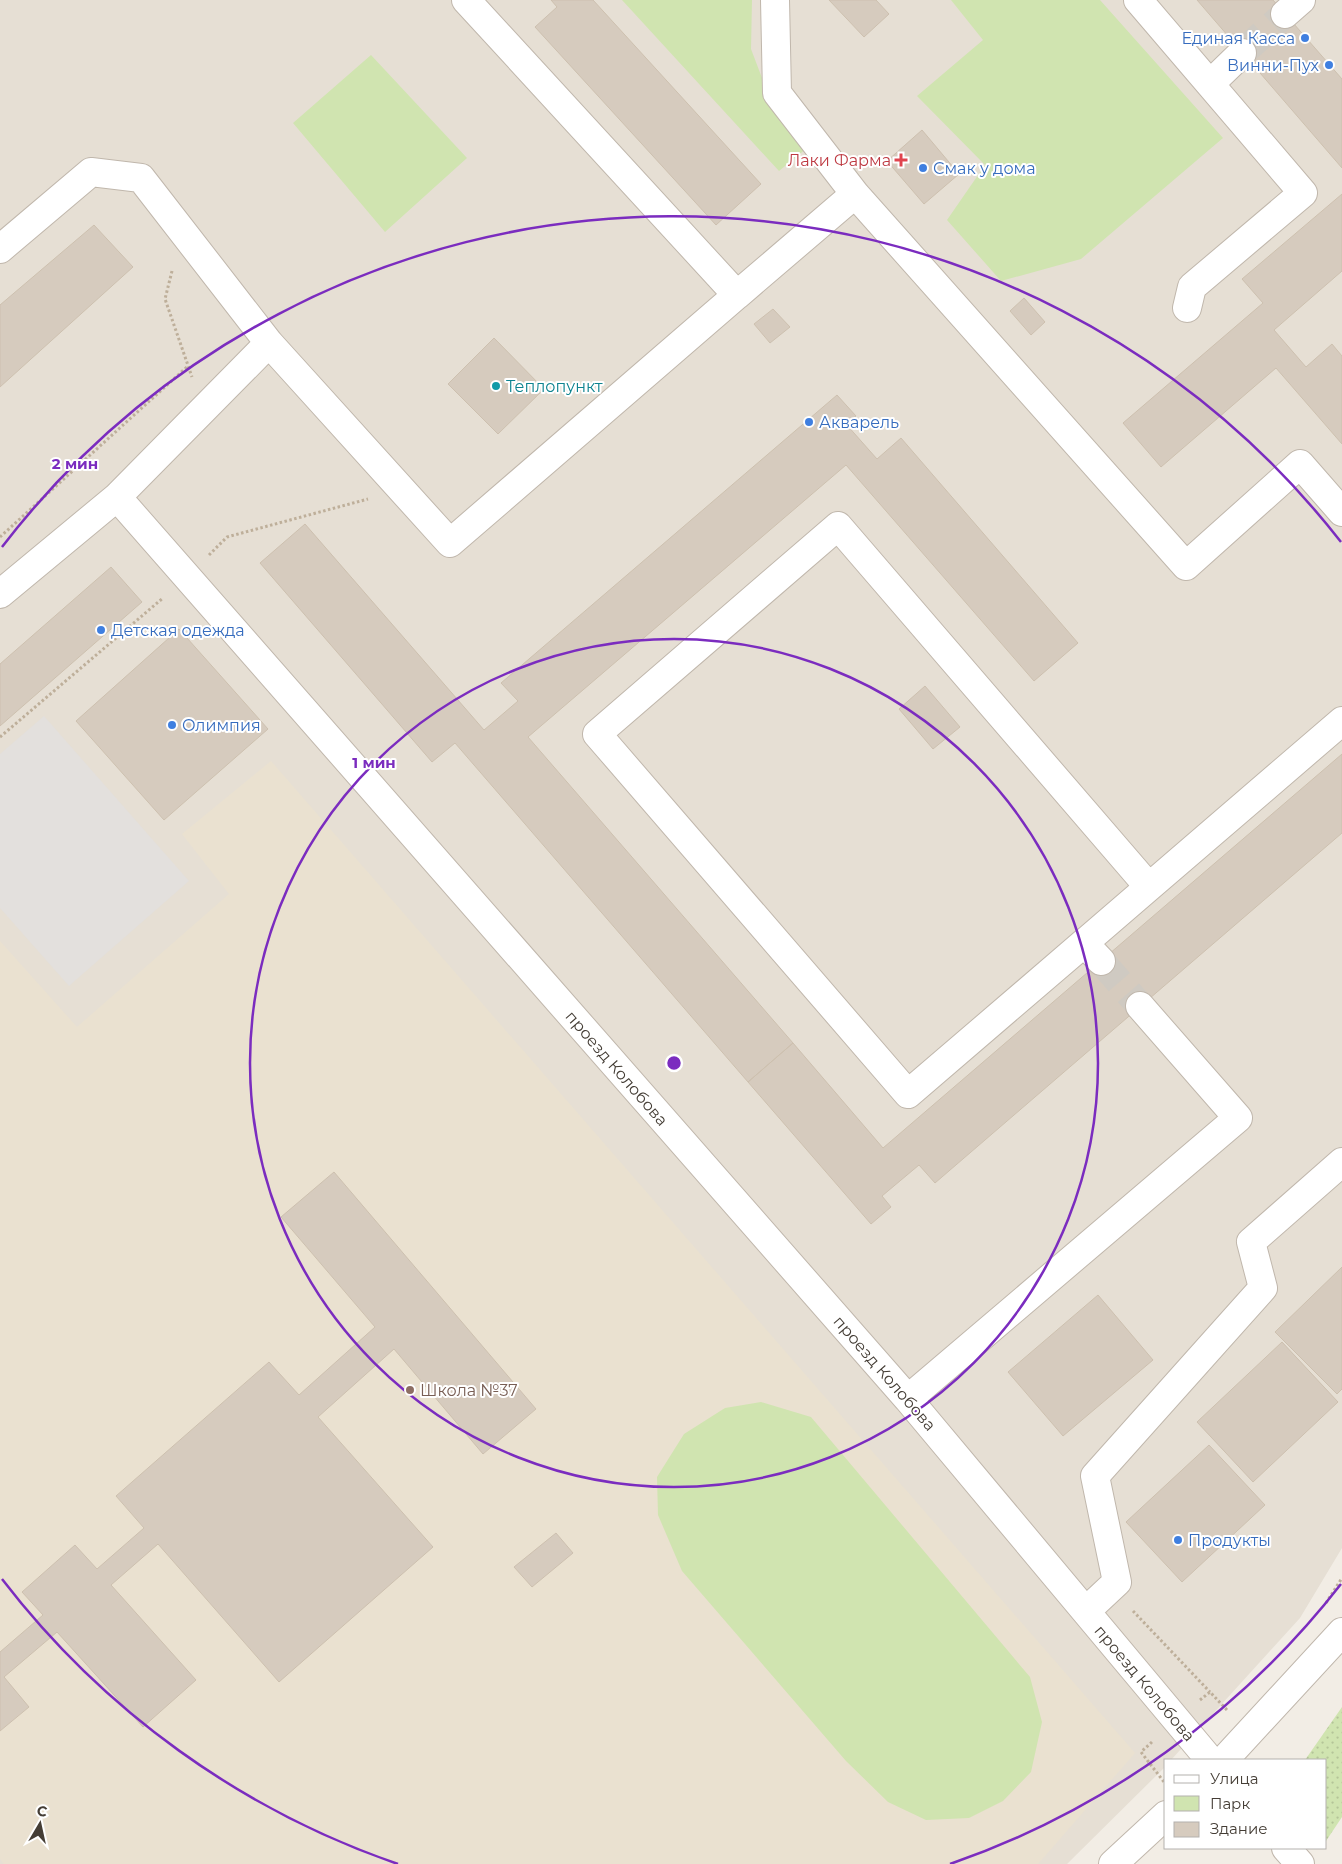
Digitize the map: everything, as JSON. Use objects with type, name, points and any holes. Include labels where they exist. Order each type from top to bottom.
[{"type":"street","points":[[466,0],[737,295]]},
{"type":"street","points":[[775,0],[777,93],[855,194],[1186,566],[1300,464],[1342,512]]},
{"type":"street","points":[[1138,0],[1302,192],[1192,287],[1187,308]]},
{"type":"street","points":[[1210,84],[1242,53]]},
{"type":"street","points":[[0,249],[91,172],[141,178],[269,343],[450,544],[855,194]]},
{"type":"street","points":[[0,594],[116,497],[269,343]]},
{"type":"street","name":"проезд Колобова","points":[[116,497],[908,1399],[1209,1759]]},
{"type":"street","points":[[1149,886],[838,526],[597,734],[908,1094],[1092,952],[1149,886],[1342,720]]},
{"type":"street","points":[[908,1399],[1238,1118],[1140,1006]]},
{"type":"street","points":[[1086,1612],[1117,1582],[1095,1476],[1263,1288],[1251,1242],[1342,1162]]},
{"type":"street","points":[[1225,1759],[1342,1632]]},
{"type":"street","points":[[1114,1864],[1164,1817]]},
{"type":"street","points":[[1287,1849],[1300,1864]]},
{"type":"path","points":[[183,232],[165,299],[203,410]]},
{"type":"path","points":[[0,536],[188,366]]},
{"type":"path","points":[[0,738],[186,578],[227,537],[402,491]]},
{"type":"path","points":[[1111,1588],[1249,1733]]},
{"type":"path","points":[[1164,1782],[1141,1752],[1176,1719],[1210,1692]]},
{"type":"shaded area","points":[[0,0],[1342,0],[1342,1548],[1300,1618],[1172,1759],[1164,1759],[1164,1768],[1067,1864],[0,1864]]},
{"type":"shaded area","points":[[44,716],[189,881],[69,986],[0,908],[0,754]]},
{"type":"shaded area","name":"Школа №37","points":[[271,761],[1135,1753],[1038,1864],[4,1864],[0,1859],[0,941],[77,1027],[229,894],[182,834]]},
{"type":"green space","points":[[622,0],[752,0],[751,49],[767,91],[807,148],[779,171]]},
{"type":"green space","points":[[951,0],[1100,0],[1223,138],[1081,259],[1001,281],[947,220],[985,165],[917,96],[983,40]]},
{"type":"green space","points":[[371,55],[467,158],[385,232],[293,123]]},
{"type":"green space","points":[[761,1402],[811,1417],[1030,1677],[1042,1722],[1031,1772],[1003,1801],[969,1818],[926,1820],[888,1802],[846,1761],[682,1571],[658,1515],[657,1477],[684,1434],[725,1408]]},
{"type":"green space","points":[[1342,1707],[1342,1817],[1327,1840],[1327,1759],[1306,1759]]},
{"type":"building","points":[[551,0],[593,0],[761,184],[716,225],[535,27],[557,7]]},
{"type":"building","points":[[829,0],[876,0],[889,14],[864,37]]},
{"type":"building","points":[[1197,0],[1273,0],[1342,79],[1342,168]]},
{"type":"building","name":"Смак у дома","points":[[922,130],[959,174],[924,204],[887,161]]},
{"type":"building","points":[[1342,194],[1342,271],[1274,330],[1306,367],[1332,344],[1342,356],[1342,444],[1276,368],[1161,467],[1123,423],[1263,303],[1242,279]]},
{"type":"building","points":[[94,225],[133,267],[0,387],[0,305]]},
{"type":"building","points":[[1024,298],[1045,322],[1031,335],[1010,311]]},
{"type":"building","points":[[773,309],[790,327],[770,343],[754,324]]},
{"type":"building","name":"Теплопункт","points":[[494,338],[544,389],[498,434],[448,384]]},
{"type":"building","points":[[837,395],[856,416],[846,424],[877,459],[901,438],[1078,643],[1034,681],[846,465],[528,737],[793,1043],[748,1082],[455,743],[432,762],[260,563],[305,524],[484,730],[518,701],[501,683]]},
{"type":"building","points":[[111,567],[142,602],[0,726],[0,664]]},
{"type":"building","name":"Олимпия","points":[[179,629],[268,729],[164,820],[76,721]]},
{"type":"building","points":[[925,686],[960,727],[933,749],[899,709]]},
{"type":"building","points":[[1342,754],[1342,833],[935,1183],[919,1165],[882,1196],[891,1207],[871,1224],[748,1082],[793,1043],[883,1148]]},
{"type":"building","points":[[334,1172],[536,1409],[483,1454],[394,1349],[318,1417],[433,1547],[279,1682],[158,1544],[111,1585],[196,1680],[143,1727],[57,1632],[4,1677],[29,1707],[0,1731],[0,1652],[43,1615],[22,1592],[75,1545],[97,1569],[144,1528],[116,1496],[269,1362],[299,1395],[375,1327],[281,1217]]},
{"type":"building","points":[[1342,1267],[1342,1389],[1337,1394],[1275,1332]]},
{"type":"building","points":[[1098,1295],[1153,1360],[1063,1436],[1008,1372]]},
{"type":"building","points":[[1282,1342],[1338,1402],[1253,1482],[1197,1422]]},
{"type":"building","points":[[1209,1445],[1265,1505],[1182,1582],[1126,1522]]},
{"type":"building","points":[[556,1533],[573,1553],[532,1587],[514,1567]]},
{"type":"tunnel","points":[[1242,53],[1285,14]]},
{"type":"tunnel","points":[[1101,961],[1140,1006]]},
{"type":"place","name":"Единая Касса","points":[[1305,38]]},
{"type":"place","name":"Винни-Пух","points":[[1329,65]]},
{"type":"place","name":"Лаки Фарма","points":[[901,160]]},
{"type":"place","name":"Смак у дома","points":[[923,168]]},
{"type":"place","name":"Теплопункт","points":[[496,386]]},
{"type":"place","name":"Акварель","points":[[809,422]]},
{"type":"place","name":"Детская одежда","points":[[101,630]]},
{"type":"place","name":"Олимпия","points":[[172,725]]},
{"type":"place","name":"Школа №37","points":[[410,1390]]},
{"type":"place","name":"Продукты","points":[[1178,1540]]}]
